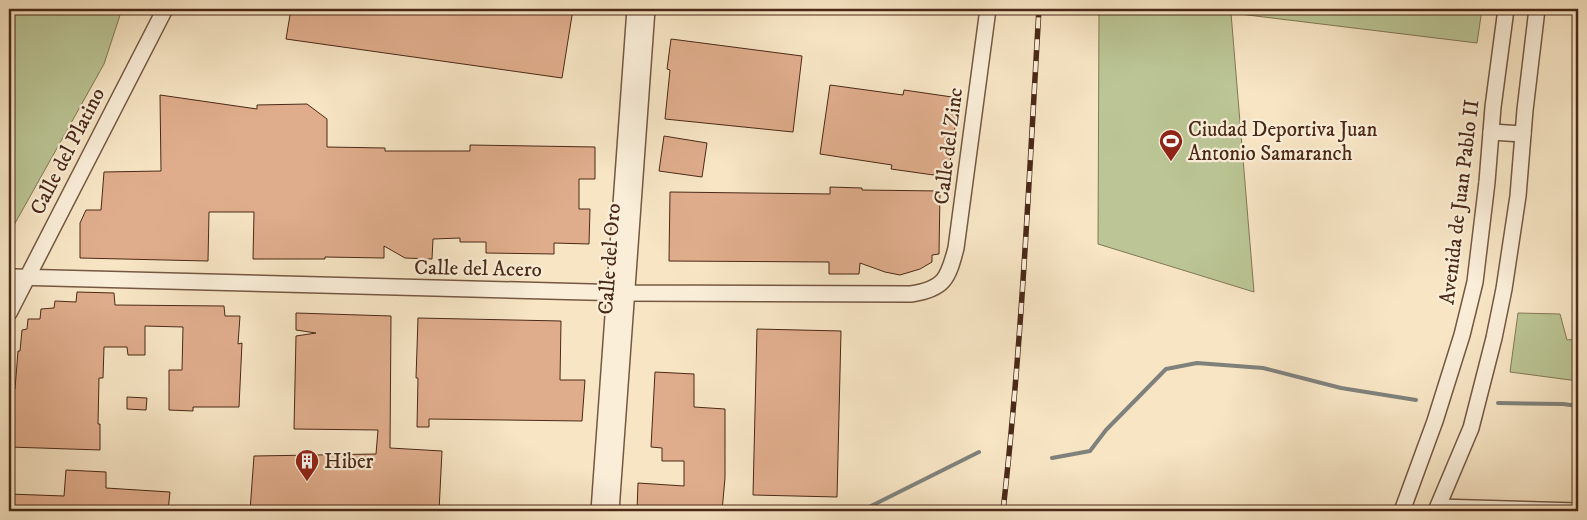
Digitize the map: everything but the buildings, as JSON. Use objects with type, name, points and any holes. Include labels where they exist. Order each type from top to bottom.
[{"type":"street","name":"Calle del Platino","points":[[9,312],[16,281],[153,9]]},
{"type":"street","name":"Calle del Platino","points":[[16,281],[165,9]]},
{"type":"street","name":"Calle del Oro","points":[[611,511],[635,9]]},
{"type":"street","name":"Calle del Oro","points":[[599,511],[647,9]]},
{"type":"street","name":"Calle del Zinc","points":[[939,286],[950,269],[956,248],[988,9]]},
{"type":"street","name":"Avenida de Juan Pablo II","points":[[1402,511],[1435,421],[1462,335],[1475,282],[1483,217],[1492,107],[1506,9]]},
{"type":"street","points":[[1537,9],[1518,196],[1504,289],[1494,338],[1470,428],[1437,509],[1578,511]]},
{"type":"street","points":[[1491,132],[1523,134]]},
{"type":"street","name":"Calle del Acero","points":[[16,281],[621,293],[911,294],[927,292],[939,286]]},
{"type":"green space","points":[[9,9],[122,9],[104,64],[9,234]]},
{"type":"green space","name":"Ciudad Deportiva Juan Antonio Samaranch","points":[[1099,9],[1482,9],[1477,43],[1231,13],[1254,292],[1098,244]]},
{"type":"green space","points":[[1575,232],[1578,232],[1578,278],[1573,278]]},
{"type":"green space","points":[[1518,313],[1560,314],[1567,340],[1578,339],[1578,381],[1510,372]]},
{"type":"waterway","points":[[1052,458],[1090,451],[1106,430],[1166,369],[1197,363],[1263,368],[1341,388],[1416,400]]},
{"type":"waterway","points":[[1498,403],[1578,406]]},
{"type":"waterway","points":[[863,510],[979,452]]},
{"type":"railway","points":[[1003,511],[1020,323],[1039,9]]},
{"type":"place","name":"Ciudad Deportiva Juan Antonio Samaranch","points":[[1171,162]]},
{"type":"place","name":"Hiber","points":[[307,482]]}]
